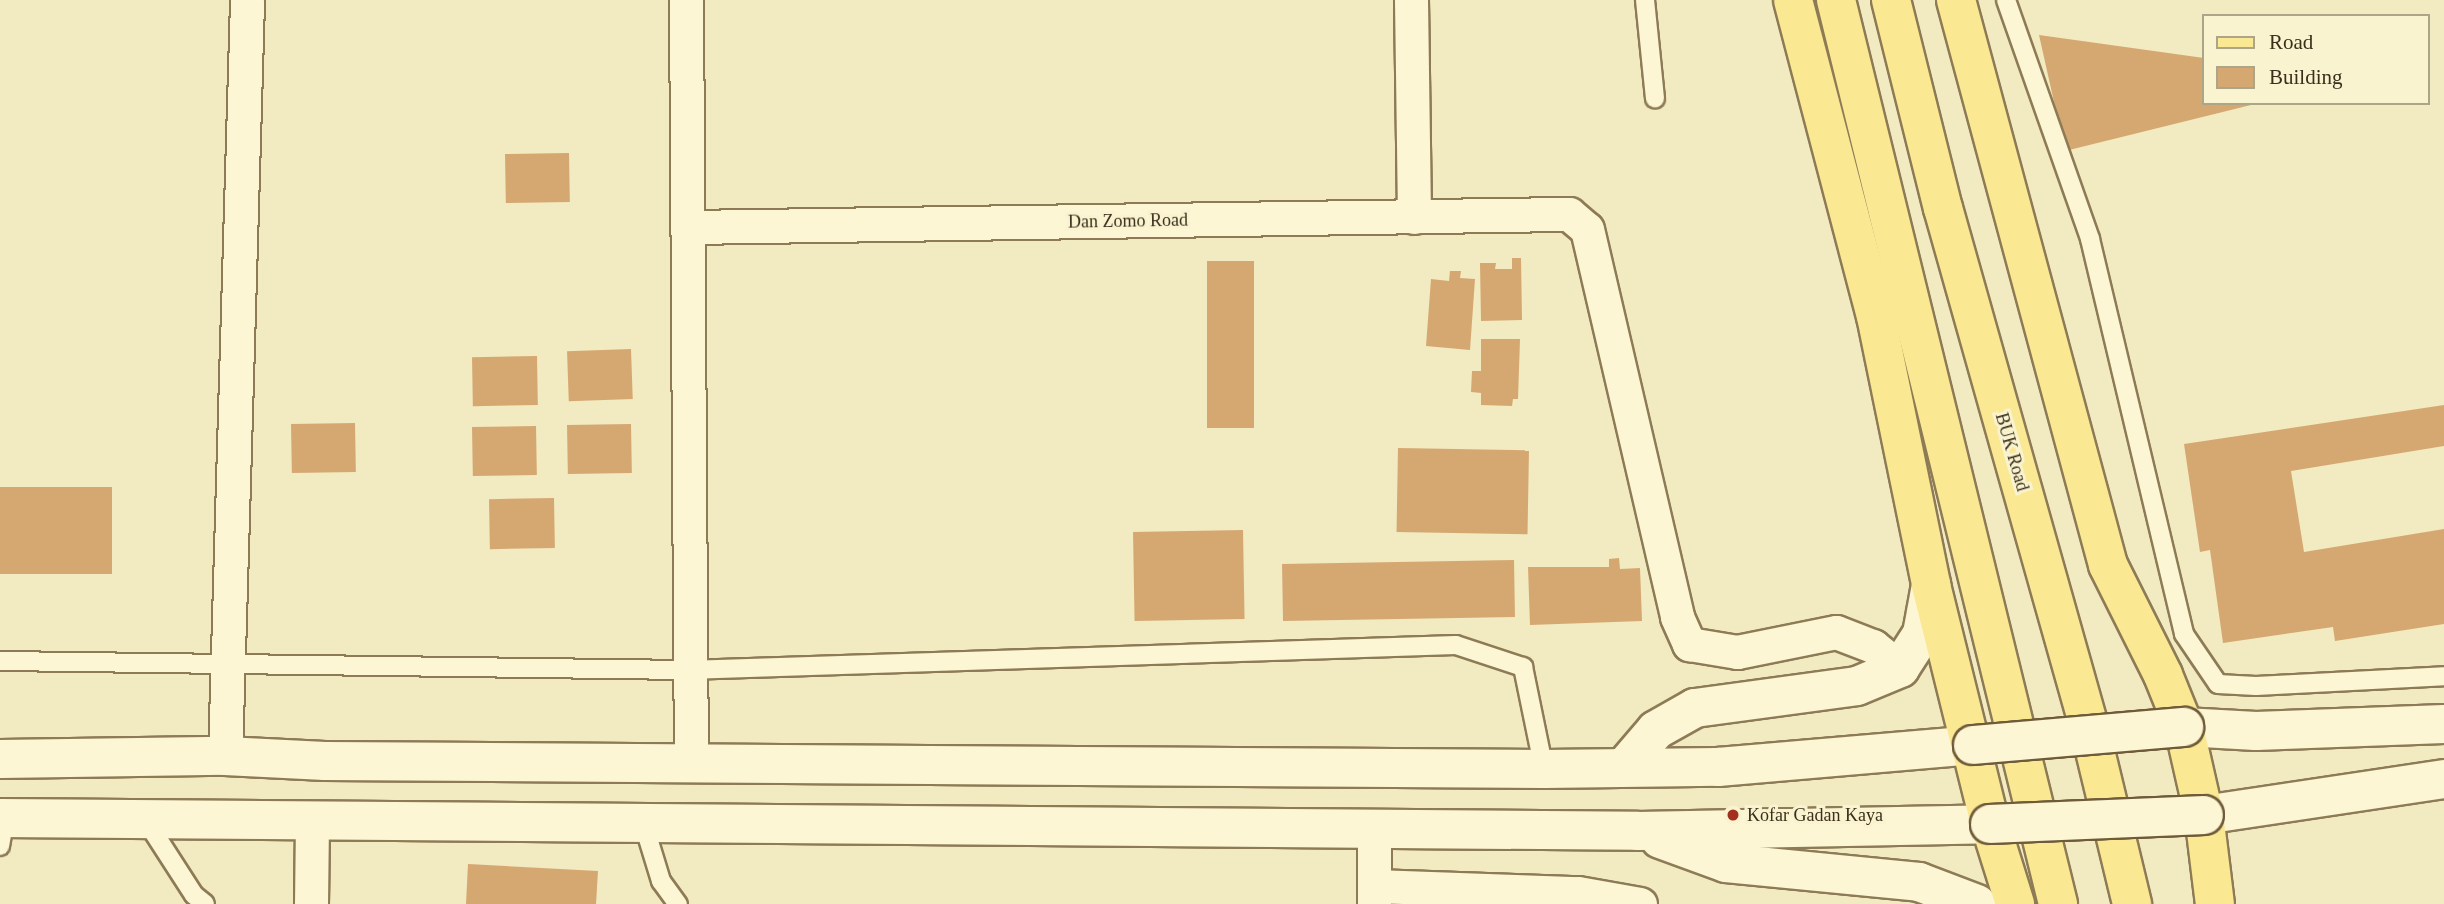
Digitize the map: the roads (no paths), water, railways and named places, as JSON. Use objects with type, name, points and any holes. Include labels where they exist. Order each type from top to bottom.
[{"type":"main road","points":[[1793,0],[1876,316],[1931,585],[1973,746],[1990,824],[2015,904]]},
{"type":"main road","points":[[1836,0],[2058,904]]},
{"type":"main road","name":"BUK Road","points":[[1891,0],[1943,208],[2090,730],[2132,904]]},
{"type":"main road","points":[[1956,0],[2108,565],[2163,675],[2184,727],[2204,815],[2215,904]]},
{"type":"main road","points":[[1626,765],[1656,730],[1695,708],[1857,686],[1900,668],[1922,634],[1931,585]]},
{"type":"main road","points":[[0,758],[225,756],[691,764],[1544,769],[1626,765],[1718,767],[2184,727],[2256,731],[2444,724]]},
{"type":"main road","points":[[2,828],[145,819],[1638,831],[1990,824],[2204,815],[2444,779]]},
{"type":"main road","points":[[1638,831],[1726,863],[1919,882],[1977,904]]},
{"type":"street","points":[[225,756],[247,0]]},
{"type":"street","points":[[686,0],[687,670],[691,764]]},
{"type":"street","points":[[1411,0],[1414,218]]},
{"type":"street","name":"Dan Zomo Road","points":[[688,227],[1569,214],[1587,229],[1677,617],[1689,644],[1737,652],[1836,632],[1873,646],[1900,668]]},
{"type":"street","points":[[311,904],[312,822]]},
{"type":"street","points":[[1374,827],[1374,895],[1578,893],[1640,904]]},
{"type":"lane","points":[[1645,0],[1655,98]]},
{"type":"lane","points":[[2006,0],[2090,239],[2184,634],[2218,684],[2256,686],[2444,676]]},
{"type":"lane","points":[[0,661],[687,670],[1456,645],[1523,667],[1544,769]]},
{"type":"lane","points":[[145,819],[194,895],[205,904]]},
{"type":"lane","points":[[643,822],[661,881],[678,904]]},
{"type":"place","name":"Kofar Gadan Kaya","points":[[1733,815]]}]
